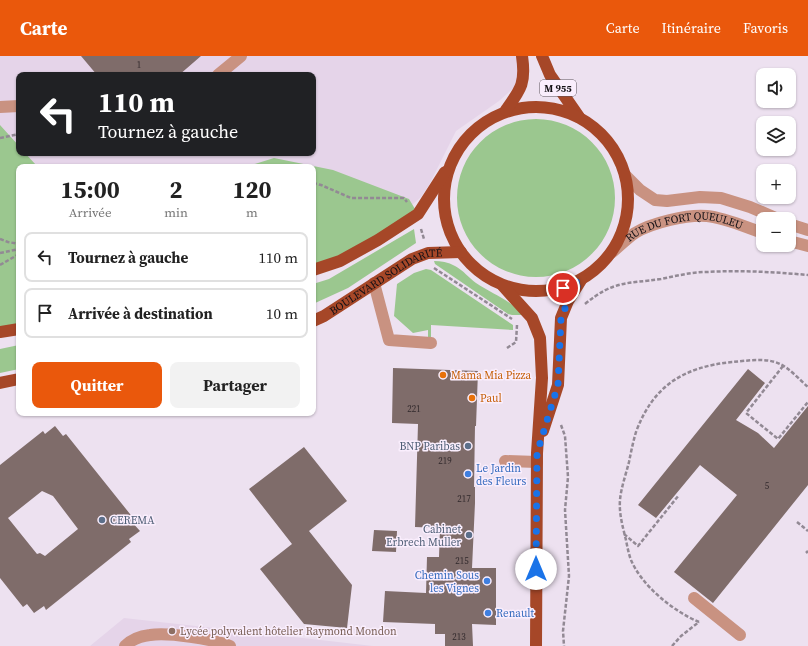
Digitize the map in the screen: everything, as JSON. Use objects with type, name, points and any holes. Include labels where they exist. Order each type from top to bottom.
[{"type":"main road","name":"M 955","points":[[506,110],[519,92],[524,79],[522,56]]},
{"type":"main road","name":"M 955","points":[[542,56],[550,75],[580,118]]},
{"type":"main road","points":[[316,269],[340,261],[378,240],[418,214],[449,166],[457,150],[469,135],[487,120],[506,110],[531,106],[556,108],[580,118],[600,132],[615,152],[625,175],[628,195],[627,215],[621,235],[611,253],[598,268],[581,280],[563,288],[543,291],[523,291],[503,286],[485,276],[470,264],[452,238],[446,220],[443,202],[444,184],[449,166]]},
{"type":"main road","name":"BOULEVARD SOLIDARITÉ","points":[[316,319],[324,316],[412,259],[428,253],[461,252]]},
{"type":"main road","points":[[537,458],[558,385],[561,318],[568,301],[581,280]]},
{"type":"main road","points":[[503,286],[532,318],[540,338],[542,378],[537,458],[536,646]]},
{"type":"main road","points":[[0,332],[16,329]]},
{"type":"main road","points":[[0,383],[16,380]]},
{"type":"street","points":[[222,72],[241,56]]},
{"type":"street","points":[[0,107],[16,106]]},
{"type":"street","name":"RUE DU FORT QUEULEU","points":[[625,175],[640,190],[655,200],[667,201],[700,197],[721,198],[762,212]]},
{"type":"street","name":"RUE DU FORT QUEULEU","points":[[611,253],[635,233],[660,222],[685,218],[706,216],[721,219],[756,231]]},
{"type":"street","points":[[796,226],[808,230]]},
{"type":"street","points":[[796,243],[808,246]]},
{"type":"street","points":[[374,283],[389,340],[431,343]]},
{"type":"street","points":[[505,461],[537,458]]},
{"type":"street","points":[[694,598],[740,635]]},
{"type":"street","points":[[125,646],[138,638],[150,634],[200,639],[219,642],[230,646]]},
{"type":"path","points":[[0,138],[16,135]]},
{"type":"path","points":[[316,183],[321,184],[351,198],[404,198],[418,214]]},
{"type":"path","points":[[0,238],[8,242],[16,243]]},
{"type":"path","points":[[0,253],[16,250]]},
{"type":"path","points":[[0,265],[16,256]]},
{"type":"path","points":[[507,348],[516,342],[517,318]]},
{"type":"path","points":[[705,625],[671,606],[648,584],[637,571],[631,559],[620,512],[620,498],[636,433],[649,404],[658,392],[684,374],[701,367],[722,363],[769,361],[783,366],[808,387]]},
{"type":"path","points":[[783,366],[746,413],[778,439],[808,402]]},
{"type":"path","points":[[561,422],[565,436],[568,477],[565,510],[569,576],[564,646]]},
{"type":"path","points":[[624,533],[638,546],[679,495]]},
{"type":"path","points":[[797,522],[808,530]]},
{"type":"path","points":[[672,646],[681,636],[699,622]]},
{"type":"shaded area","points":[[0,56],[522,56],[524,79],[499,101],[456,131],[429,185],[421,197],[371,241],[316,171],[316,164],[16,164],[16,194],[0,337]]},
{"type":"shaded area","name":"Lycée polyvalent hôtelier Raymond Mondon","points":[[124,618],[373,646],[90,646]]},
{"type":"green space","points":[[536,119],[566,125],[592,142],[609,168],[615,198],[609,228],[592,254],[566,271],[536,277],[506,271],[480,254],[463,228],[457,198],[463,168],[480,142],[506,125]]},
{"type":"green space","points":[[0,125],[16,143],[16,156],[28,156],[35,164],[16,164],[16,329],[0,332]]},
{"type":"green space","points":[[274,158],[304,164],[255,164]]},
{"type":"green space","points":[[316,167],[333,170],[409,199],[418,214],[316,268]]},
{"type":"green space","points":[[414,229],[416,243],[348,288],[316,303],[316,283],[329,279]]},
{"type":"green space","points":[[434,261],[447,263],[458,268],[476,283],[512,305],[522,315],[508,314],[435,264]]},
{"type":"green space","points":[[426,269],[431,270],[513,325],[513,330],[431,325],[431,338],[428,337],[428,330],[413,333],[394,316],[397,284],[414,273]]},
{"type":"green space","points":[[16,346],[16,370],[0,373],[0,349]]},
{"type":"building","points":[[81,56],[201,56],[182,72],[94,72]]},
{"type":"building","points":[[393,368],[478,371],[475,426],[475,503],[472,568],[496,568],[496,625],[472,624],[473,646],[445,646],[445,634],[435,634],[435,624],[383,622],[385,591],[426,593],[427,557],[439,557],[440,528],[415,527],[418,424],[392,423]]},
{"type":"building","points":[[748,369],[765,383],[736,420],[758,433],[774,448],[808,406],[808,485],[713,603],[674,572],[737,495],[700,465],[656,518],[638,505]]},
{"type":"building","name":"CEREMA","points":[[55,426],[63,436],[66,434],[134,519],[131,521],[140,531],[129,539],[131,542],[46,610],[44,606],[34,613],[27,604],[23,607],[0,578],[0,465],[43,431],[45,434]],"holes":[[[42,491],[53,496],[78,529],[45,556],[40,553],[37,554],[8,518]]]},
{"type":"building","points":[[304,447],[347,501],[309,531],[352,585],[347,628],[304,624],[260,569],[292,544],[249,489]]},
{"type":"building","points":[[374,530],[397,531],[396,552],[372,551]]},
{"type":"place","name":"Mama Mia Pizza","points":[[443,375]]},
{"type":"place","name":"Paul","points":[[472,398]]},
{"type":"place","name":"BNP Paribas","points":[[468,446]]},
{"type":"place","name":"Le Jardin des Fleurs","points":[[468,474]]},
{"type":"place","name":"CEREMA","points":[[102,520]]},
{"type":"place","name":"Cabinet Erbrech Muller","points":[[469,535]]},
{"type":"place","name":"Chemin Sous les Vignes","points":[[487,581]]},
{"type":"place","name":"Renault","points":[[488,613]]},
{"type":"place","name":"Lycée polyvalent hôtelier Raymond Mondon","points":[[172,631]]},
{"type":"route","points":[[536,569],[537,453],[558,385],[561,318],[568,301],[581,280],[563,288]]}]
